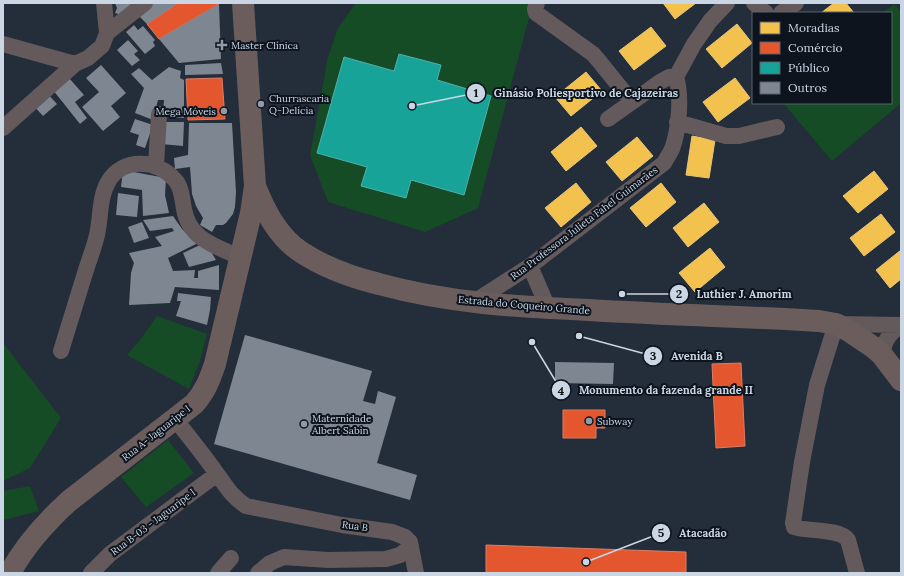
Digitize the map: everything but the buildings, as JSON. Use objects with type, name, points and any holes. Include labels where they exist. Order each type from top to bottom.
[{"type":"main road","name":"Estrada do Coqueiro Grande","points":[[240,257],[251,213],[255,186],[243,3]]},
{"type":"main road","name":"Estrada do Coqueiro Grande","points":[[255,186],[271,221],[284,237],[300,251],[336,271],[355,278],[414,293],[474,302],[548,308],[785,319],[819,321],[836,324]]},
{"type":"main road","name":"Rua A- Jaguaripe I","points":[[10,573],[36,534],[50,518],[69,501],[194,404],[203,394],[210,381],[215,364],[240,257]]},
{"type":"main road","points":[[836,324],[862,339],[882,355],[901,380]]},
{"type":"street","points":[[3,128],[75,64],[88,58],[102,46],[107,32],[104,3]]},
{"type":"street","points":[[107,32],[145,3]]},
{"type":"street","points":[[536,3],[536,13],[593,54],[632,102]]},
{"type":"street","points":[[608,119],[660,82],[669,77],[676,77],[694,44],[710,21],[727,3]]},
{"type":"street","points":[[754,3],[765,12]]},
{"type":"street","points":[[782,12],[796,3]]},
{"type":"street","points":[[3,44],[75,64]]},
{"type":"street","name":"Rua Professora Julieta Fahel Guimarães","points":[[474,302],[530,266],[664,163],[672,149],[677,122],[679,103],[678,82],[676,77]]},
{"type":"street","points":[[156,166],[159,114]]},
{"type":"street","points":[[677,122],[726,136],[740,136],[777,127]]},
{"type":"street","points":[[61,351],[97,236],[104,192],[109,181],[116,172],[136,164],[148,164],[156,166],[167,172],[176,181],[181,191],[185,214],[191,229],[200,238],[240,257]]},
{"type":"street","points":[[530,266],[548,308]]},
{"type":"street","points":[[857,573],[848,540],[845,536],[794,527],[793,523],[802,462],[817,385],[836,324],[901,326]]},
{"type":"street","points":[[882,355],[883,345],[887,337],[901,326]]},
{"type":"street","name":"Rua B","points":[[174,419],[236,500],[246,506],[342,525],[392,532],[405,537],[410,542]]},
{"type":"street","name":"Rua B-03 - Jaguaripe I","points":[[91,573],[110,554],[217,474]]},
{"type":"street","points":[[258,573],[270,564],[284,557],[328,560],[386,559],[400,555],[408,550],[410,542]]},
{"type":"street","points":[[410,542],[416,573]]},
{"type":"street","points":[[218,573],[231,558]]},
{"type":"green space","points":[[356,3],[533,3],[478,208],[425,232],[328,202],[310,155],[328,57],[338,28]]},
{"type":"green space","points":[[894,4],[901,11],[901,103],[832,161],[784,104],[892,104],[892,12],[884,12]]},
{"type":"green space","points":[[157,316],[207,334],[200,361],[189,389],[127,355]]},
{"type":"green space","points":[[3,343],[61,418],[30,468],[3,481]]},
{"type":"green space","points":[[168,440],[194,473],[146,507],[121,477]]},
{"type":"green space","points":[[30,486],[39,511],[3,520],[3,491]]},
{"type":"place","name":"Master Clínica","points":[[222,45]]},
{"type":"place","name":"Churrascaria Q-Delícia","points":[[261,104]]},
{"type":"place","name":"Ginásio Poliesportivo de Cajazeiras","points":[[412,106]]},
{"type":"place","name":"Mega Móveis","points":[[224,111]]},
{"type":"place","name":"Luthier J. Amorim","points":[[622,294]]},
{"type":"place","name":"Avenida B","points":[[579,336]]},
{"type":"place","name":"Monumento da fazenda grande II","points":[[532,342]]},
{"type":"place","name":"Subway","points":[[589,421]]},
{"type":"place","name":"Maternidade Albert Sabin","points":[[304,424]]},
{"type":"place","name":"Atacadão","points":[[586,562]]}]
